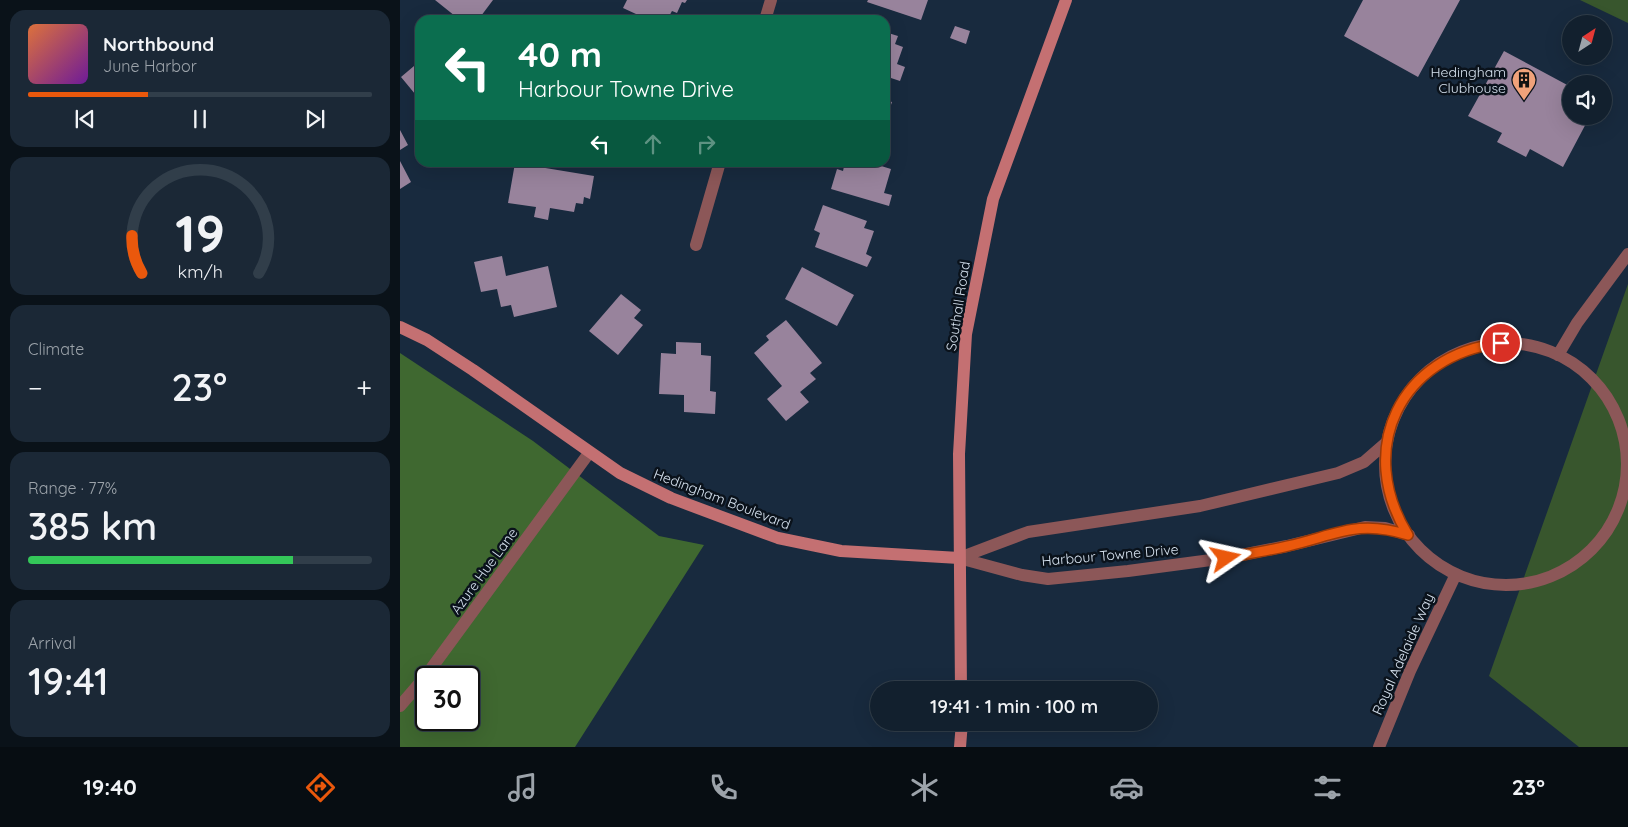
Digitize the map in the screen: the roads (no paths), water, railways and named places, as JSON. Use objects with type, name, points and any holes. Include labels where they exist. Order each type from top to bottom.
[{"type":"street","points":[[766,15],[771,0]]},
{"type":"street","name":"Southall Road","points":[[961,681],[959,454],[966,334],[993,199],[1066,0]]},
{"type":"street","points":[[696,245],[719,167]]},
{"type":"street","points":[[1558,355],[1577,323],[1628,254]]},
{"type":"street","name":"Hedingham Boulevard","points":[[400,327],[427,340],[473,370],[620,473],[671,498],[778,538],[841,551],[959,558]]},
{"type":"street","name":"Harbour Towne Drive","points":[[1501,343],[1530,345],[1558,355],[1580,368],[1599,386],[1613,408],[1622,431],[1628,457],[1624,495],[1608,530],[1583,558],[1550,577],[1512,585],[1483,583],[1456,574],[1432,559],[1408,535],[1397,517],[1388,491],[1385,466],[1387,442],[1394,418],[1405,396],[1416,384],[1440,362],[1462,350],[1501,343]]},
{"type":"street","points":[[959,558],[1028,532],[1200,506],[1338,473],[1364,462],[1387,442]]},
{"type":"street","name":"Azure Hue Lane","points":[[400,706],[425,677],[589,453]]},
{"type":"street","name":"Harbour Towne Drive","points":[[959,558],[1022,575],[1048,578],[1128,571],[1226,558],[1287,546],[1365,527],[1385,528],[1408,535]]},
{"type":"street","name":"Royal Adelaide Way","points":[[1379,747],[1410,671],[1456,574]]},
{"type":"street","points":[[960,747],[961,731]]},
{"type":"place","name":"Hedingham Clubhouse","points":[[1524,101]]}]
